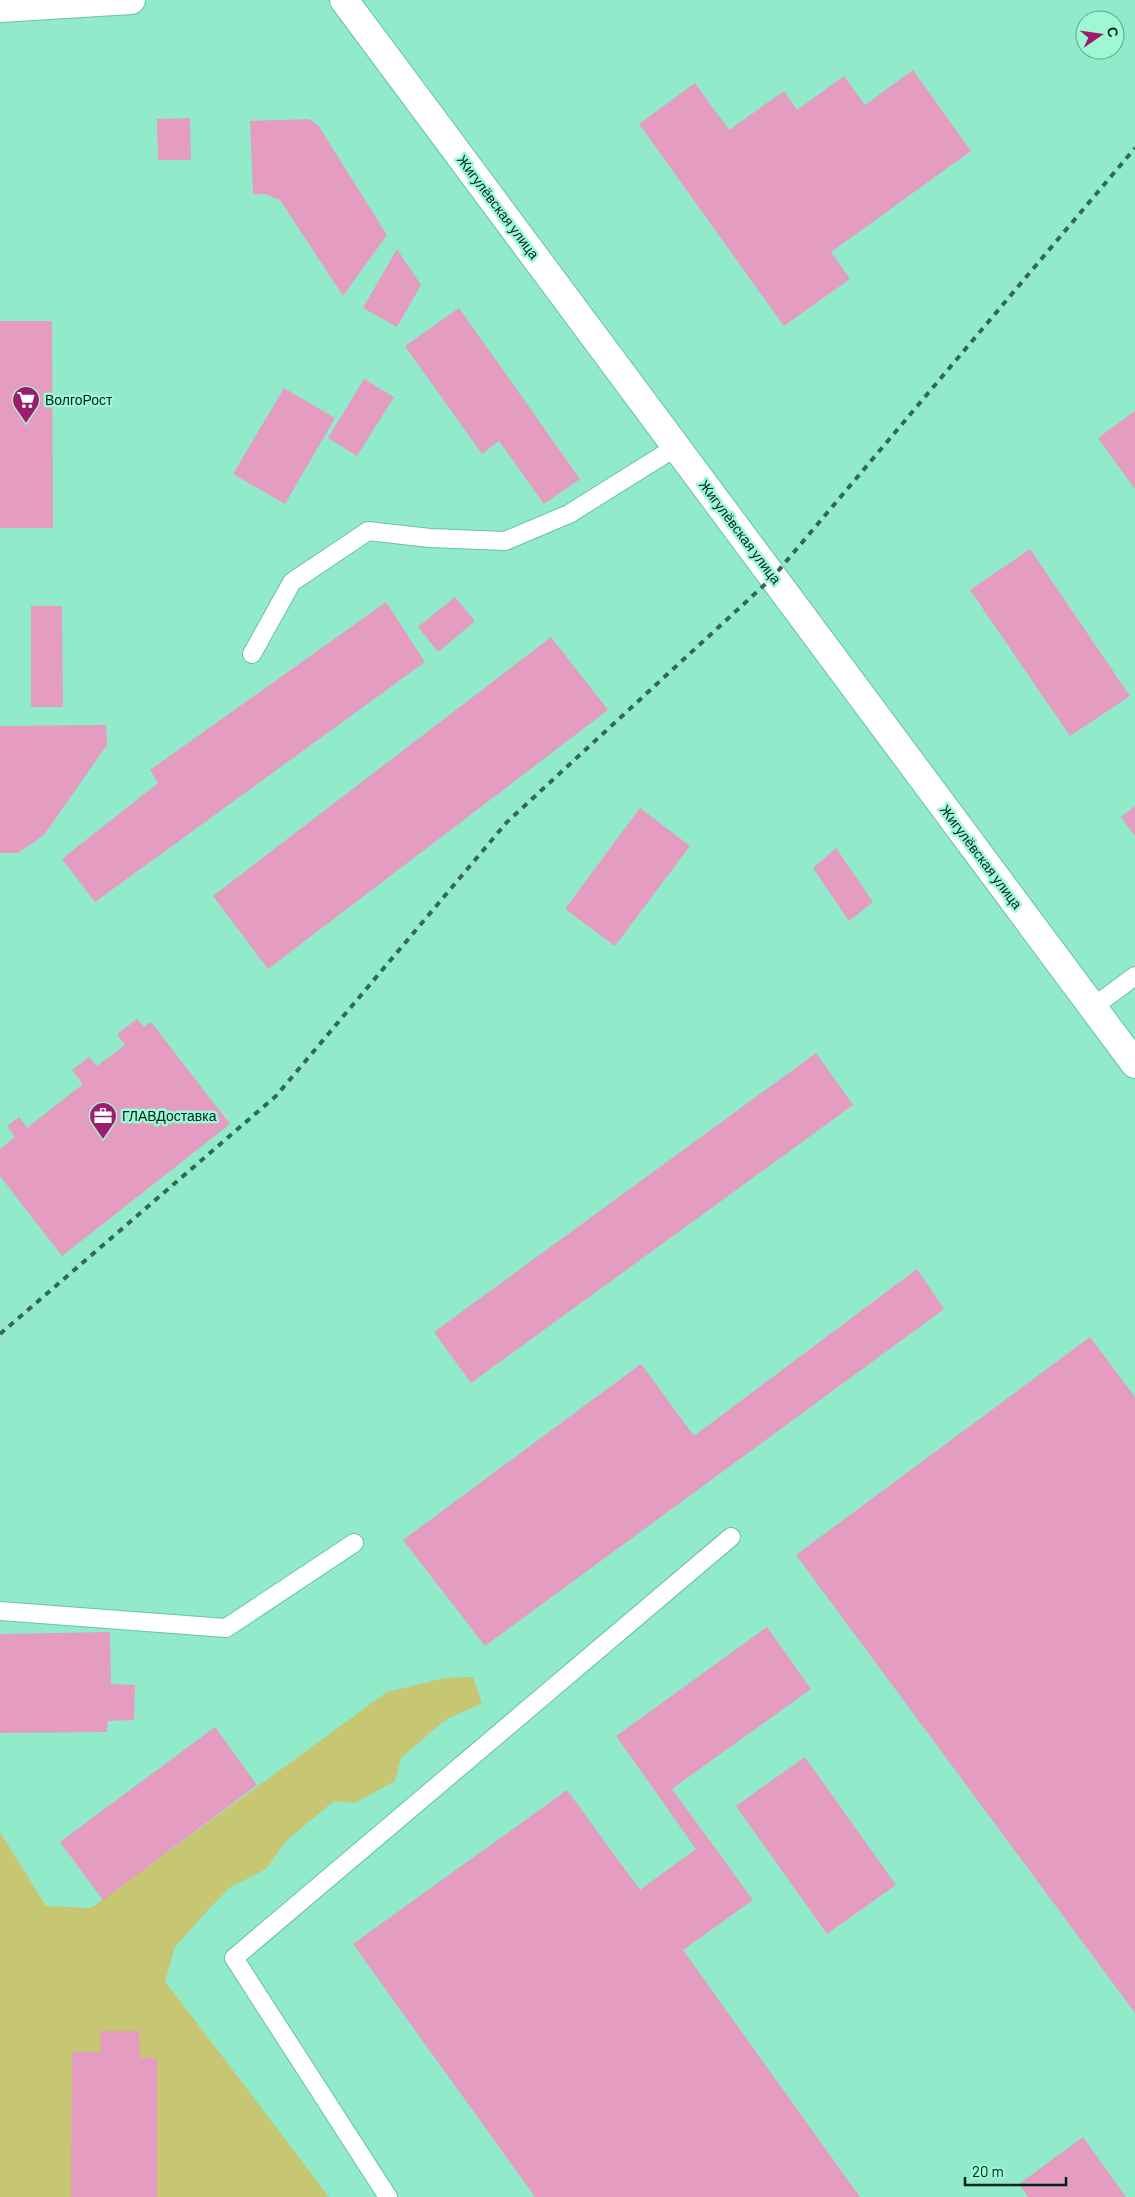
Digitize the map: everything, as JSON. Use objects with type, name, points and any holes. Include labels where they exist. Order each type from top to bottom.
[{"type":"street","points":[[0,8],[131,0]]},
{"type":"street","name":"Жигулёвская улица","points":[[344,0],[1135,1064]]},
{"type":"lane","points":[[252,654],[292,582],[368,531],[430,538],[505,541],[569,514],[676,447]]},
{"type":"lane","points":[[1093,1007],[1135,976]]},
{"type":"lane","points":[[388,2197],[234,1958],[731,1537]]},
{"type":"lane","points":[[0,1611],[226,1628],[354,1543]]},
{"type":"shaded area","points":[[473,1677],[482,1703],[445,1720],[401,1758],[395,1781],[355,1803],[334,1801],[286,1841],[266,1869],[229,1888],[175,1947],[165,1981],[329,2197],[0,2197],[0,1832],[46,1906],[91,1908],[387,1692],[445,1678]]},
{"type":"building","points":[[913,70],[971,151],[831,252],[850,279],[784,326],[639,124],[695,83],[729,130],[784,91],[797,110],[844,76],[865,105]]},
{"type":"building","points":[[190,118],[191,160],[158,160],[157,119]]},
{"type":"building","points":[[309,119],[318,125],[387,235],[343,296],[280,200],[265,194],[253,194],[250,121]]},
{"type":"building","points":[[397,249],[421,285],[397,327],[363,308]]},
{"type":"building","points":[[459,308],[580,479],[544,504],[499,441],[482,454],[405,346]]},
{"type":"building","name":"ВолгоРост","points":[[0,321],[52,321],[53,528],[0,528]]},
{"type":"building","points":[[364,379],[394,397],[357,456],[328,438]]},
{"type":"building","points":[[284,388],[335,418],[285,504],[233,474]]},
{"type":"building","points":[[1135,411],[1135,489],[1098,438]]},
{"type":"building","points":[[1030,549],[1130,696],[1070,736],[970,590]]},
{"type":"building","points":[[455,597],[475,621],[438,652],[418,627]]},
{"type":"building","points":[[386,602],[425,662],[95,902],[62,859],[158,783],[150,770]]},
{"type":"building","points":[[31,606],[62,606],[63,707],[31,707]]},
{"type":"building","points":[[551,637],[608,710],[268,969],[213,896]]},
{"type":"building","points":[[106,725],[107,745],[44,835],[18,853],[0,853],[0,726]]},
{"type":"building","points":[[1135,806],[1135,836],[1121,817]]},
{"type":"building","points":[[640,808],[690,846],[615,946],[565,909]]},
{"type":"building","points":[[836,848],[873,902],[849,921],[813,868]]},
{"type":"building","points":[[137,1019],[144,1027],[151,1022],[230,1124],[62,1256],[0,1176],[0,1149],[15,1137],[7,1126],[19,1117],[27,1128],[83,1084],[72,1070],[89,1057],[97,1066],[125,1045],[117,1034]]},
{"type":"building","points":[[816,1053],[853,1105],[471,1383],[434,1332]]},
{"type":"building","points":[[917,1269],[944,1309],[485,1646],[403,1540],[641,1364],[694,1436]]},
{"type":"building","points":[[1090,1337],[1135,1397],[1135,2013],[796,1555]]},
{"type":"building","points":[[767,1627],[811,1689],[672,1789],[753,1900],[683,1950],[860,2197],[535,2197],[353,1944],[567,1790],[640,1890],[696,1849],[616,1736]]},
{"type":"building","points":[[110,1632],[111,1684],[135,1685],[134,1720],[108,1721],[107,1732],[0,1733],[0,1634]]},
{"type":"building","points":[[215,1727],[257,1785],[103,1900],[60,1842]]},
{"type":"building","points":[[805,1757],[896,1885],[827,1934],[736,1806]]},
{"type":"building","points":[[100,2031],[139,2031],[140,2058],[157,2058],[157,2197],[71,2197],[72,2052],[101,2052]]},
{"type":"building","points":[[1083,2137],[1126,2197],[1028,2197],[1019,2184]]},
{"type":"railway","points":[[0,1334],[276,1096],[507,822],[773,577],[1135,148]]},
{"type":"place","name":"ВолгоРост","points":[[26,424]]},
{"type":"place","name":"ГЛАВДоставка","points":[[103,1140]]}]
